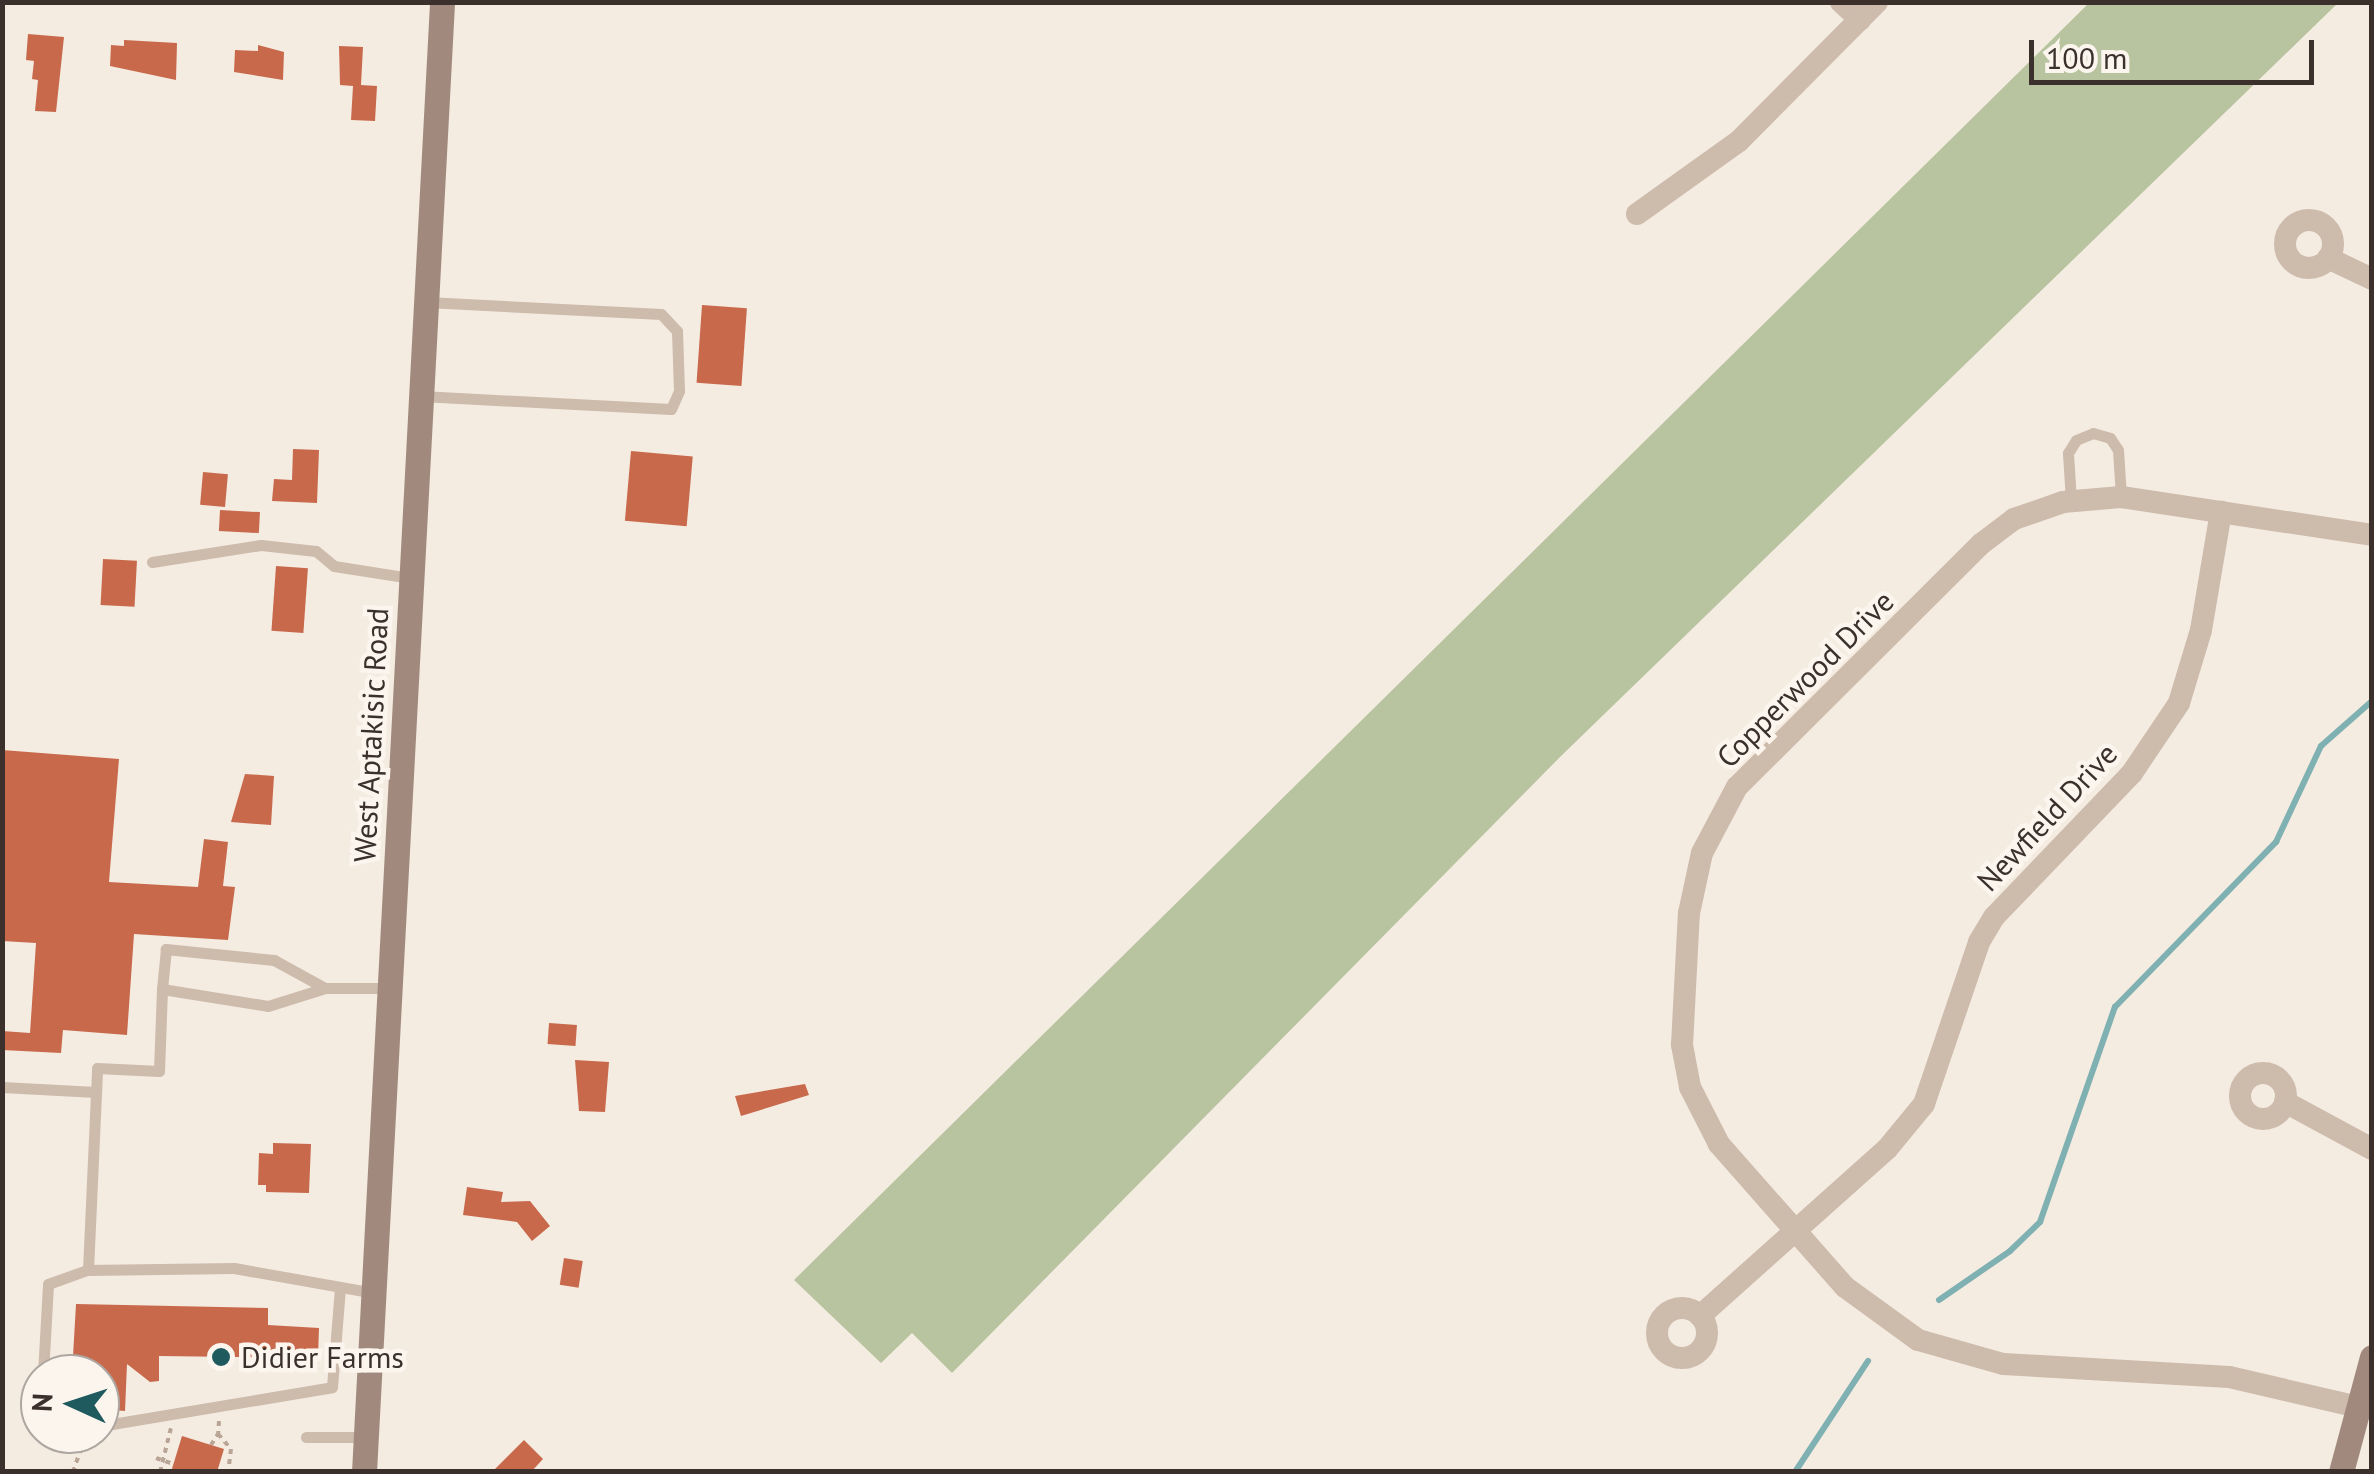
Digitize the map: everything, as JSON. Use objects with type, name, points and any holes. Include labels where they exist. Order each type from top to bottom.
[{"type":"main road","name":"West Aptakisic Road","points":[[364,1472],[442,2]]},
{"type":"main road","points":[[2341,1472],[2354,1406],[2372,1357]]},
{"type":"street","points":[[1841,2],[1860,20]]},
{"type":"street","points":[[1637,214],[1708,168],[1878,2]]},
{"type":"street","points":[[2328,258],[2372,279]]},
{"type":"street","name":"Copperwood Drive","points":[[2354,1406],[2259,1381],[2003,1364],[1947,1352],[1865,1306],[1718,1144],[1690,1087],[1682,1045],[1689,913],[1702,853],[1754,768],[1981,544],[2014,519],[2071,501],[2121,497],[2372,535]]},
{"type":"street","name":"Newfield Drive","points":[[1700,1316],[1909,1126],[1937,1078],[1979,942],[1994,917],[2158,740],[2192,670],[2221,512]]},
{"type":"street","points":[[2285,1102],[2372,1149]]},
{"type":"lane","points":[[421,396],[672,409],[679,391],[678,331],[661,314],[426,302]]},
{"type":"lane","points":[[2071,501],[2068,453],[2088,433],[2106,436],[2116,446],[2121,497]]},
{"type":"lane","points":[[152,562],[261,545],[316,551],[334,566],[412,578]]},
{"type":"lane","points":[[88,1270],[97,1068],[159,1071],[166,949],[274,960],[325,988]]},
{"type":"lane","points":[[162,990],[268,1006],[325,988],[391,988]]},
{"type":"lane","points":[[2,1087],[96,1092]]},
{"type":"lane","points":[[44,1354],[48,1284],[88,1270],[234,1268],[374,1293]]},
{"type":"lane","points":[[120,1423],[332,1387],[340,1287]]},
{"type":"lane","points":[[306,1437],[366,1437]]},
{"type":"path","points":[[212,1445],[218,1434],[220,1406]]},
{"type":"path","points":[[160,1472],[174,1416]]},
{"type":"path","points":[[218,1434],[231,1449],[228,1472]]},
{"type":"path","points":[[156,1458],[174,1464]]},
{"type":"green space","points":[[2089,3],[2338,3],[1560,757],[952,1373],[912,1333],[881,1363],[794,1280]]},
{"type":"building","points":[[28,34],[64,37],[56,112],[35,111],[38,80],[32,79],[34,61],[26,60]]},
{"type":"building","points":[[124,40],[177,43],[176,80],[110,66],[111,45],[124,46]]},
{"type":"building","points":[[258,45],[284,52],[283,80],[234,72],[235,50],[258,51]]},
{"type":"building","points":[[339,46],[363,47],[361,85],[377,86],[375,121],[351,120],[353,86],[340,85]]},
{"type":"building","points":[[702,305],[747,308],[741,386],[697,383]]},
{"type":"building","points":[[293,449],[319,450],[317,503],[272,501],[274,479],[292,480]]},
{"type":"building","points":[[631,451],[693,456],[687,526],[625,521]]},
{"type":"building","points":[[203,472],[228,474],[225,507],[200,505]]},
{"type":"building","points":[[220,510],[260,512],[259,533],[219,531]]},
{"type":"building","points":[[103,559],[137,561],[135,607],[101,605]]},
{"type":"building","points":[[276,566],[308,568],[303,633],[271,631]]},
{"type":"building","points":[[2,750],[119,759],[109,882],[198,887],[204,839],[228,842],[223,886],[235,887],[228,940],[134,934],[127,1035],[63,1030],[61,1053],[2,1050],[2,1031],[30,1033],[36,943],[2,941]]},
{"type":"building","points":[[245,774],[274,776],[271,825],[231,822]]},
{"type":"building","points":[[549,1023],[577,1025],[575,1046],[548,1044]]},
{"type":"building","points":[[575,1060],[609,1062],[605,1112],[579,1111]]},
{"type":"building","points":[[805,1084],[809,1095],[741,1116],[735,1096]]},
{"type":"building","points":[[273,1143],[311,1144],[309,1193],[266,1192],[266,1185],[258,1185],[259,1153],[273,1154]]},
{"type":"building","points":[[467,1187],[503,1192],[501,1202],[530,1201],[550,1226],[532,1241],[517,1222],[463,1215]]},
{"type":"building","points":[[564,1258],[583,1261],[579,1288],[560,1285]]},
{"type":"building","name":"Didier Farms","points":[[76,1304],[268,1308],[268,1325],[319,1328],[318,1358],[159,1356],[159,1381],[150,1382],[127,1364],[125,1411],[120,1411],[120,1354],[73,1354]]},
{"type":"building","points":[[182,1436],[224,1449],[217,1472],[171,1472]]},
{"type":"building","points":[[524,1440],[543,1459],[531,1472],[492,1472]]},
{"type":"waterway","points":[[1939,1300],[2010,1251],[2040,1222],[2115,1007],[2276,842],[2321,746],[2372,701]]},
{"type":"waterway","points":[[1795,1472],[1868,1361]]},
{"type":"place","name":"Didier Farms","points":[[221,1357]]}]
